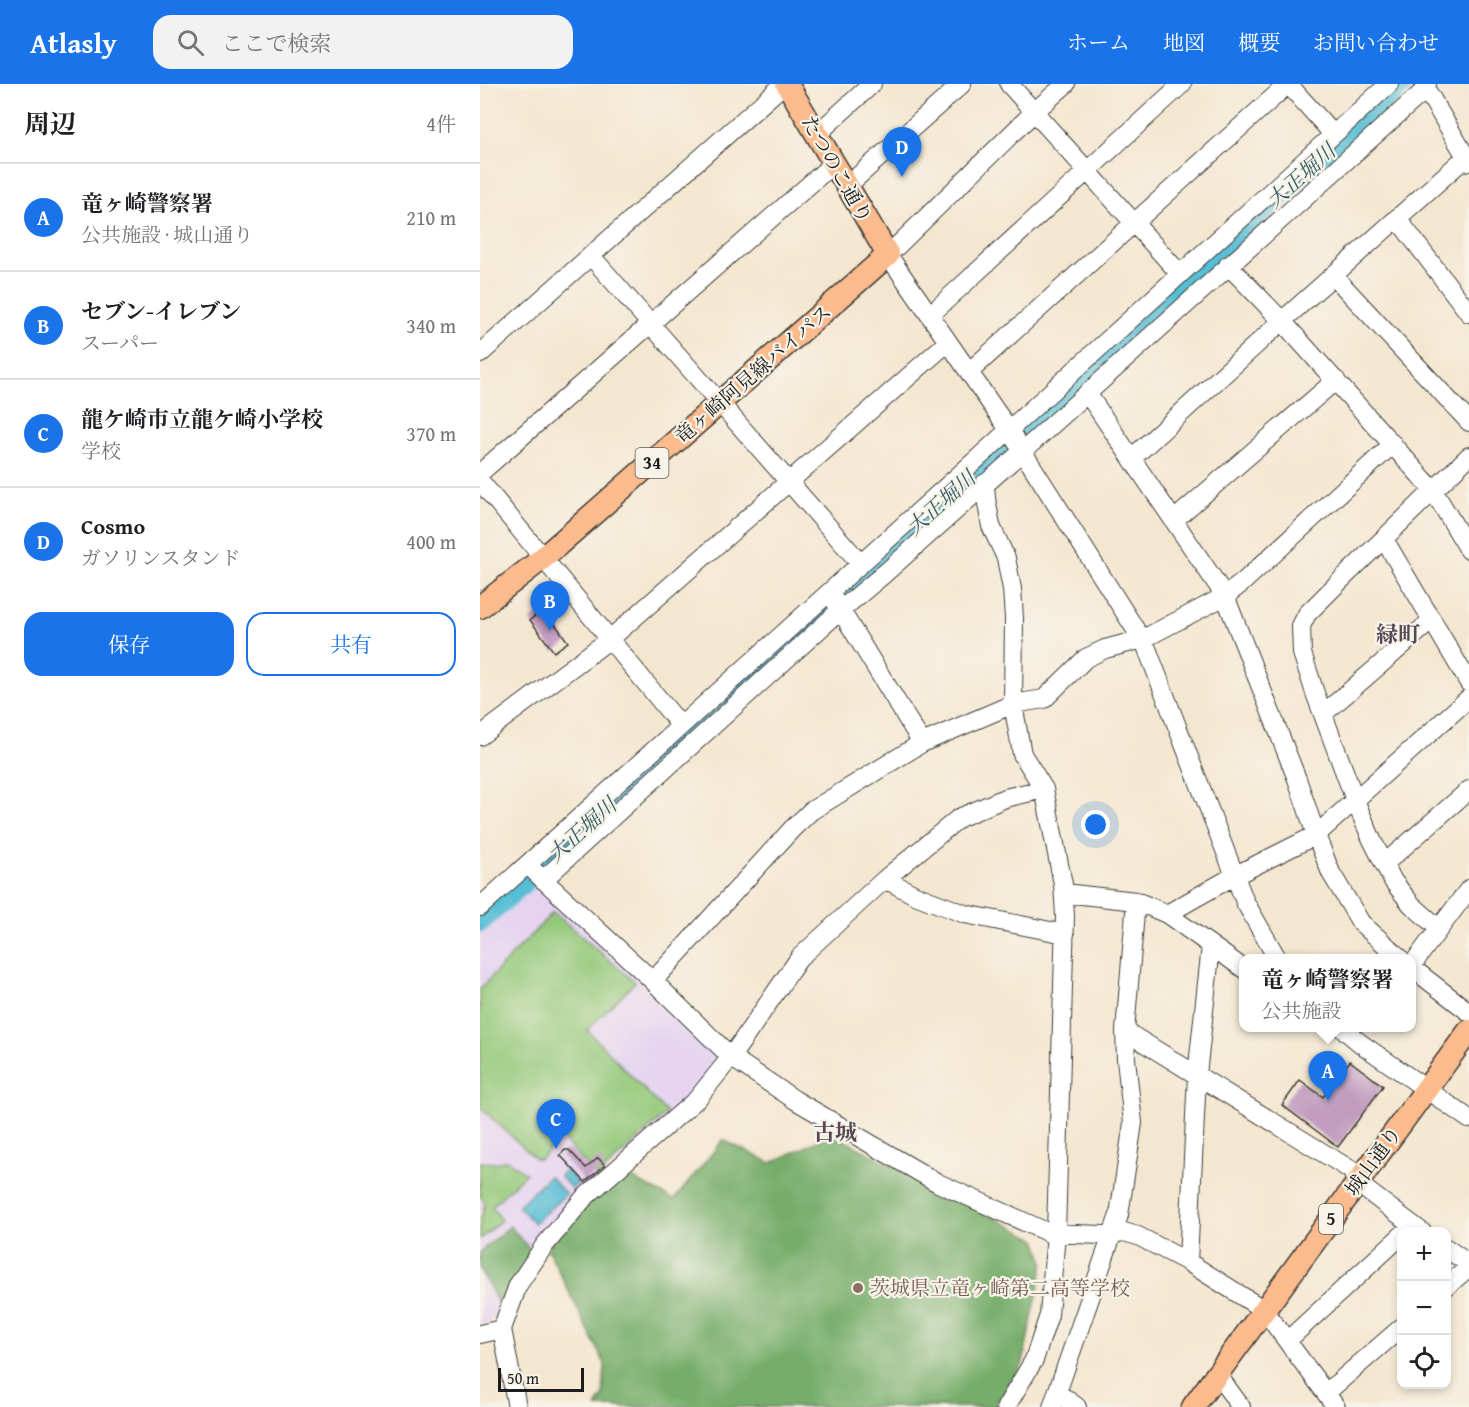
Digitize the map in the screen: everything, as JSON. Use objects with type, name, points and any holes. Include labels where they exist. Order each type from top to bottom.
[{"type":"main road","name":"たつのこ通り","points":[[786,84],[888,255]]},
{"type":"main road","name":"竜ヶ崎阿見線バイパス","points":[[480,607],[543,558],[888,255]]},
{"type":"main road","name":"城山通り","points":[[1193,1407],[1469,1031]]},
{"type":"street","points":[[480,354],[786,84]]},
{"type":"street","points":[[817,134],[872,84]]},
{"type":"street","points":[[847,186],[962,84]]},
{"type":"street","points":[[1009,84],[1180,274]]},
{"type":"street","points":[[1066,84],[1034,112],[888,255],[1009,430],[1142,639],[1234,876],[1245,902],[1275,954]]},
{"type":"street","points":[[930,315],[1182,84]]},
{"type":"street","points":[[969,372],[1288,84],[1334,134]]},
{"type":"street","points":[[483,898],[528,865],[681,726],[836,601],[884,574],[1000,467],[1022,451],[1087,393],[1334,134],[1389,84]]},
{"type":"street","points":[[543,880],[836,601],[861,564],[1180,274],[1206,267],[1228,265],[1426,86],[1468,159],[1397,218],[1132,458]]},
{"type":"street","points":[[480,473],[834,163]]},
{"type":"street","points":[[1397,218],[1469,313]]},
{"type":"street","points":[[591,256],[861,564]]},
{"type":"street","points":[[1228,265],[1336,380],[1433,490],[1468,548]]},
{"type":"street","points":[[1334,275],[1469,422]]},
{"type":"street","points":[[480,736],[610,639],[948,342]]},
{"type":"street","points":[[1174,520],[1336,380]]},
{"type":"street","points":[[1087,393],[1225,596],[1297,779],[1331,873],[1361,923],[1395,954]]},
{"type":"street","points":[[653,981],[811,811],[922,743],[1013,704],[1044,699],[1086,658],[1106,649],[1142,639],[1225,596],[1242,584],[1393,444]]},
{"type":"street","points":[[987,450],[1000,467]]},
{"type":"street","points":[[1438,928],[1411,904],[1393,881],[1384,864],[1355,800],[1323,714],[1302,653],[1301,626],[1307,614],[1469,456]]},
{"type":"street","points":[[480,481],[681,726]]},
{"type":"street","points":[[985,483],[991,525],[1006,558],[1012,589],[1013,704],[1022,754],[1044,789],[1064,893],[1065,934],[1056,1234],[1046,1324],[1034,1360],[1006,1407]]},
{"type":"street","points":[[1384,539],[1469,683]]},
{"type":"street","points":[[836,601],[922,743]]},
{"type":"street","points":[[1323,714],[1432,620]]},
{"type":"street","points":[[1167,914],[1234,876],[1316,835],[1469,698]]},
{"type":"street","points":[[518,1407],[502,1329],[518,1285],[551,1238],[584,1198],[697,1099],[731,1058],[800,957],[885,879],[959,818],[1005,798],[1044,789]]},
{"type":"street","points":[[1384,864],[1469,790]]},
{"type":"street","points":[[528,865],[653,981],[731,1058],[795,1100],[938,1183],[1049,1233],[1102,1235],[1124,1232],[1138,1236],[1188,1262],[1264,1310],[1331,1400],[1397,1331]]},
{"type":"street","points":[[885,879],[915,895],[965,914],[1065,934]]},
{"type":"street","points":[[1416,960],[1469,889]]},
{"type":"street","points":[[1064,893],[1136,902],[1167,914],[1239,966]]},
{"type":"street","points":[[1077,1407],[1055,1400],[1119,1215],[1133,1123],[1125,1031],[1136,902]]},
{"type":"street","points":[[1188,1262],[1197,1075],[1211,946]]},
{"type":"street","points":[[1416,969],[1469,1012]]},
{"type":"street","points":[[1125,1031],[1351,1170],[1357,1183],[1406,1227]]},
{"type":"street","points":[[1347,1032],[1469,1119]]},
{"type":"street","points":[[1288,1340],[1397,1243]]},
{"type":"street","points":[[1451,1252],[1469,1266],[1451,1282]]},
{"type":"street","points":[[480,1334],[502,1329]]},
{"type":"street","points":[[1217,1374],[1241,1407]]},
{"type":"shaded area","points":[[535,883],[723,1055],[692,1096],[572,1202],[501,1309],[488,1324],[480,1326],[480,932]]},
{"type":"green space","points":[[553,912],[635,982],[587,1030],[667,1113],[597,1177],[562,1138],[540,1159],[536,1159],[480,1107],[480,989]]},
{"type":"green space","name":"茨城県立竜ヶ崎第二高等学校","points":[[832,1134],[1036,1239],[1044,1262],[1022,1366],[994,1407],[596,1407],[603,1396],[605,1364],[547,1248],[620,1172],[674,1200],[723,1140],[771,1163]]},
{"type":"green space","points":[[507,1160],[526,1173],[492,1206],[501,1220],[480,1239],[480,1218],[485,1202],[480,1196],[480,1162],[495,1163]]},
{"type":"green space","points":[[510,1226],[533,1253],[501,1308],[480,1269],[480,1252]]},
{"type":"water","points":[[566,1170],[578,1183],[572,1189],[560,1176]]},
{"type":"water","points":[[549,1176],[566,1194],[534,1223],[518,1206]]},
{"type":"building","points":[[544,609],[568,642],[554,652],[530,620]]},
{"type":"building","points":[[1350,1061],[1383,1086],[1338,1147],[1282,1105],[1300,1080],[1323,1097]]},
{"type":"building","points":[[565,1150],[569,1150],[586,1168],[598,1158],[605,1165],[585,1182],[560,1155]]},
{"type":"waterway","name":"大正堀川","points":[[480,922],[1403,84]]},
{"type":"place","name":"Cosmo","points":[[902,177]]},
{"type":"place","name":"セブン-イレブン","points":[[550,631]]},
{"type":"place","name":"竜ヶ崎警察署","points":[[1328,1101]]},
{"type":"place","name":"龍ケ崎市立龍ケ崎小学校","points":[[556,1149]]},
{"type":"place","name":"茨城県立竜ヶ崎第二高等学校","points":[[858,1288]]},
{"type":"district","name":"緑町","points":[[1398,634]]},
{"type":"district","name":"古城","points":[[835,1132]]}]
